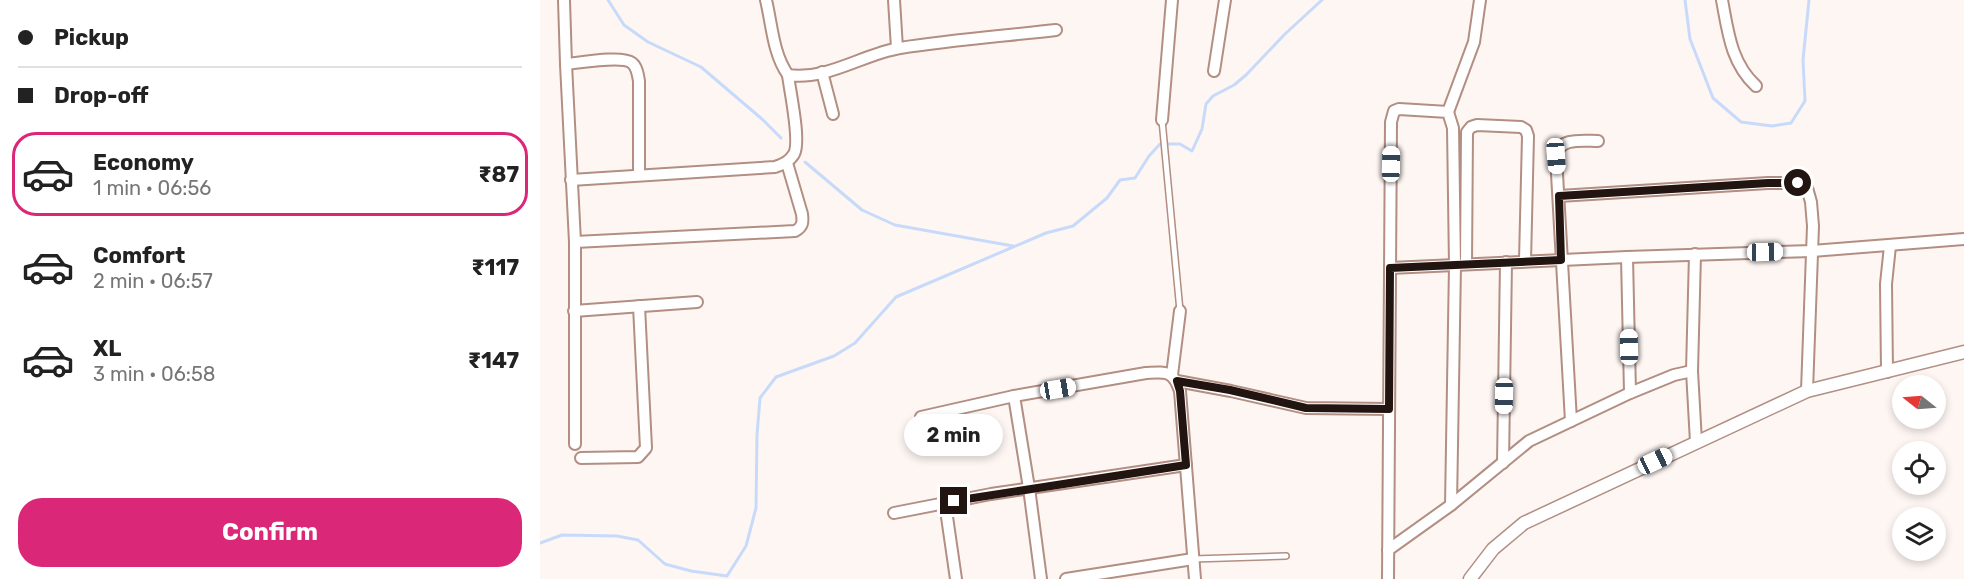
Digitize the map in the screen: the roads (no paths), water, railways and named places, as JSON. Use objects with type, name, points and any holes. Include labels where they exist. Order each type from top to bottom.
[{"type":"street","points":[[564,0],[574,242],[575,444]]},
{"type":"street","points":[[571,180],[775,166],[787,163],[794,154],[796,141],[788,75],[778,57],[766,0]]},
{"type":"street","points":[[894,0],[897,48]]},
{"type":"street","points":[[1162,120],[1172,0]]},
{"type":"street","points":[[1214,71],[1225,0]]},
{"type":"street","points":[[1451,505],[1453,128],[1448,112],[1471,51],[1480,0]]},
{"type":"street","points":[[1722,0],[1736,60],[1744,74],[1756,86]]},
{"type":"street","points":[[788,75],[801,77],[822,72],[897,48],[1056,30]]},
{"type":"street","points":[[566,64],[618,60],[628,61],[635,66],[639,81],[639,175]]},
{"type":"street","points":[[822,72],[833,114]]},
{"type":"street","points":[[1388,579],[1392,116],[1394,111],[1405,108],[1448,112]]},
{"type":"street","points":[[1466,264],[1467,132],[1476,125],[1521,127],[1526,130],[1528,136],[1525,261]]},
{"type":"street","points":[[1571,421],[1556,156],[1557,148],[1562,144],[1598,141]]},
{"type":"street","points":[[574,242],[795,231],[801,228],[803,221],[787,163]]},
{"type":"street","points":[[1559,196],[1768,183],[1798,183],[1807,188],[1811,202],[1812,251],[1807,391]]},
{"type":"street","points":[[1390,268],[1812,251],[1964,240]]},
{"type":"street","points":[[1887,372],[1886,284],[1890,246]]},
{"type":"street","points":[[1695,254],[1692,371],[1696,442]]},
{"type":"street","points":[[1628,257],[1630,393]]},
{"type":"street","points":[[1503,463],[1506,262]]},
{"type":"street","points":[[574,311],[697,302]]},
{"type":"street","points":[[581,458],[638,457],[646,448],[639,306]]},
{"type":"street","points":[[1180,311],[1174,378],[1180,391],[1195,579]]},
{"type":"street","points":[[1470,579],[1493,549],[1524,523],[1696,442],[1807,391],[1964,352]]},
{"type":"street","points":[[1388,549],[1451,505],[1529,441],[1630,393],[1674,375],[1692,371]]},
{"type":"street","points":[[921,417],[1014,396],[1146,373],[1164,372],[1174,378],[1306,408],[1389,409]]},
{"type":"street","points":[[1014,396],[1041,579]]},
{"type":"street","points":[[894,513],[1186,465]]},
{"type":"street","points":[[945,503],[957,579]]},
{"type":"street","points":[[1066,579],[1105,576],[1193,559]]},
{"type":"lane","points":[[1162,120],[1180,311]]},
{"type":"lane","points":[[1193,559],[1286,556]]},
{"type":"waterway","points":[[608,0],[624,25],[648,42],[701,67],[781,138]]},
{"type":"waterway","points":[[540,543],[562,535],[617,536],[638,540],[665,564],[691,571],[727,576],[746,546],[756,508],[760,398],[776,377],[834,356],[855,343],[896,297],[1046,233],[1073,226],[1107,198],[1120,180],[1135,178],[1160,144],[1180,144],[1192,151],[1202,129],[1206,104],[1213,96],[1234,85],[1246,75],[1322,0]]},
{"type":"waterway","points":[[1685,0],[1690,39],[1713,98],[1741,122],[1772,126],[1791,123],[1805,101],[1803,60],[1809,0]]},
{"type":"waterway","points":[[805,162],[862,210],[895,225],[1013,246]]}]
